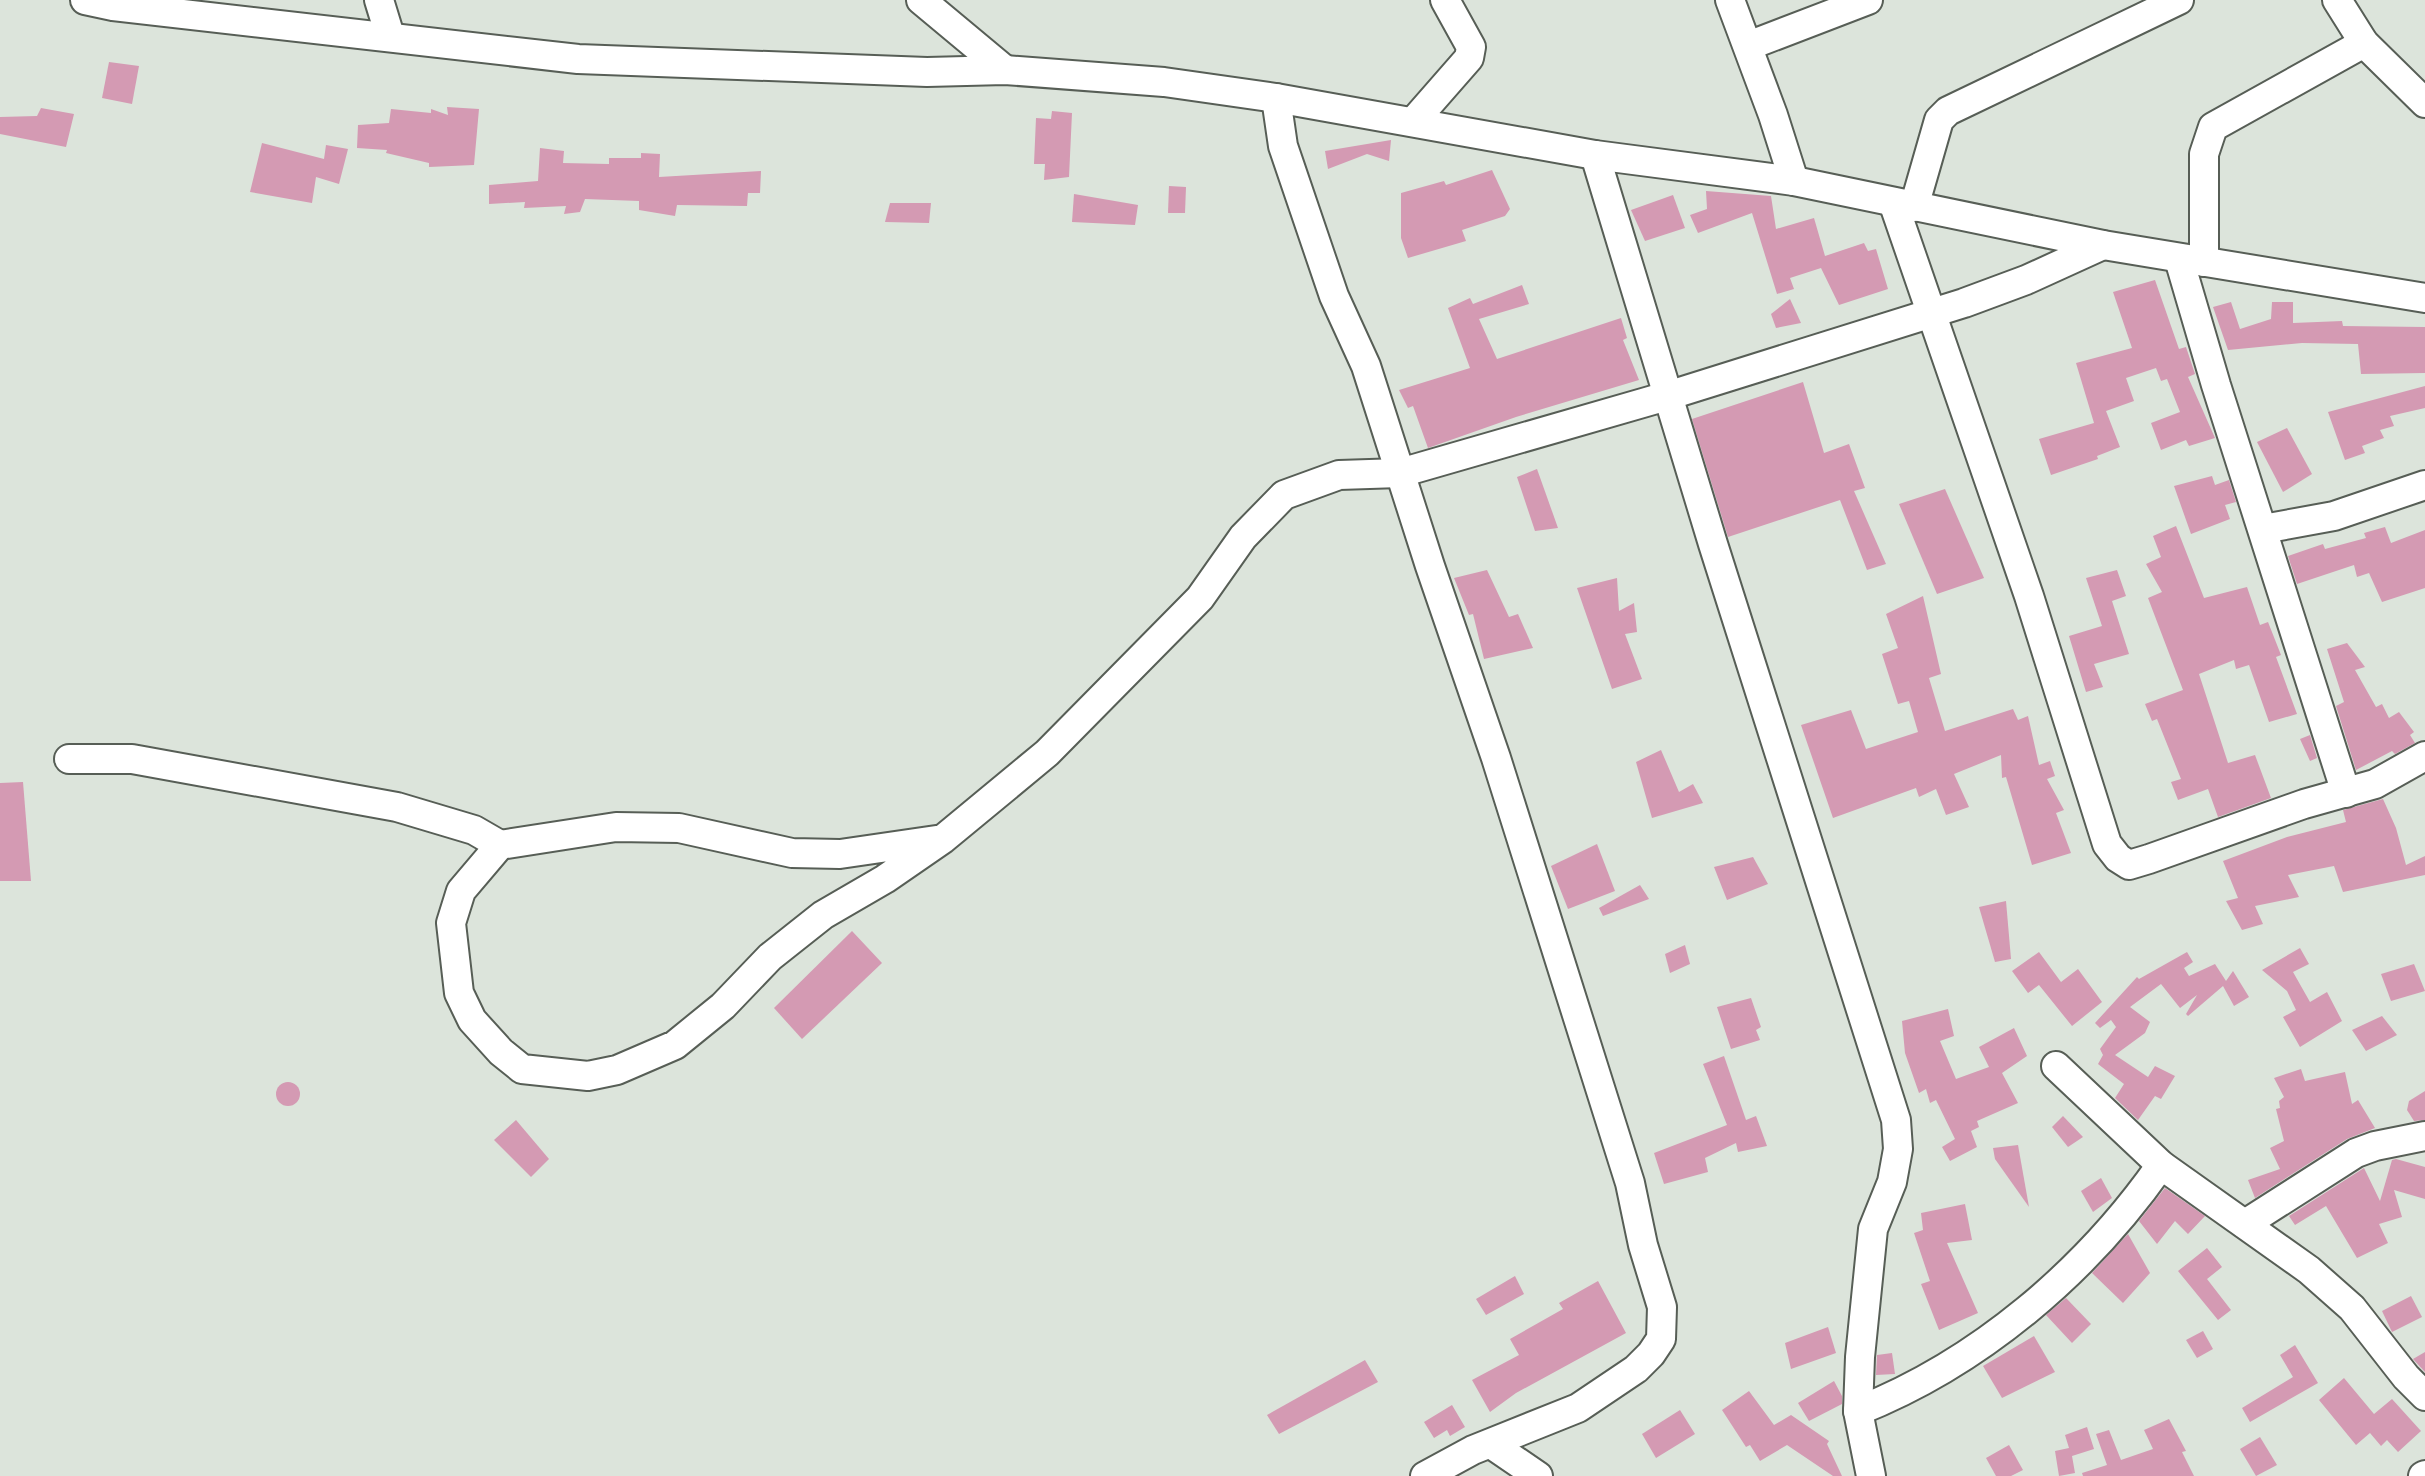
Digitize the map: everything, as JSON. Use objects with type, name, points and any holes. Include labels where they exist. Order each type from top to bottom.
[{"type":"street","points":[[85,0],[245,11],[390,36],[578,59],[927,72],[1005,70],[1164,82],[1276,98],[1413,122],[1453,132],[1595,155],[1794,181],[2103,246],[2425,298]]},
{"type":"street","points":[[379,0],[390,36]]},
{"type":"street","points":[[921,0],[1005,70]]},
{"type":"street","points":[[1413,122],[1469,58],[1471,47],[1445,0]]},
{"type":"street","points":[[1730,0],[1794,181]]},
{"type":"street","points":[[1748,46],[1868,0]]},
{"type":"street","points":[[2179,0],[1948,111],[1939,120],[1904,205],[1933,311],[2029,596],[2107,844],[2118,859],[2129,865],[2304,804],[2375,784],[2425,756]]},
{"type":"street","points":[[2337,0],[2364,43],[2425,103]]},
{"type":"street","points":[[2346,793],[2263,529],[2192,261],[2204,154],[2213,127],[2364,43]]},
{"type":"street","points":[[1276,98],[1283,146],[1334,296],[1366,366],[1555,941],[1629,1183],[1643,1245],[1662,1307],[1661,1339],[1636,1369],[1578,1408],[1491,1444],[1425,1476]]},
{"type":"street","points":[[1595,155],[1667,396],[1896,1120],[1898,1149],[1892,1182],[1873,1228],[1866,1280],[1858,1411],[1871,1476]]},
{"type":"street","points":[[500,845],[461,891],[451,923],[459,993],[472,1020],[501,1052],[522,1069],[588,1076],[617,1070],[675,1045],[723,1006],[770,957],[823,915],[884,879],[943,839],[1047,753],[1200,598],[1243,537],[1284,495],[1339,475],[1400,473],[1667,396],[2026,280],[2103,246]]},
{"type":"street","points":[[2263,529],[2334,516],[2425,485]]},
{"type":"street","points":[[69,759],[132,759],[397,807],[474,830],[500,845],[616,827],[679,828],[792,853],[840,854],[943,839]]},
{"type":"street","points":[[2056,1066],[2161,1165],[2309,1270],[2352,1308],[2397,1367],[2425,1396]]},
{"type":"street","points":[[2245,1224],[2356,1153],[2375,1146],[2425,1136]]},
{"type":"street","points":[[1858,1411],[1906,1392],[1946,1370],[2031,1306],[2131,1208],[2161,1165]]},
{"type":"street","points":[[1491,1444],[1538,1476]]},
{"type":"building","points":[[109,62],[139,66],[132,104],[102,98]]},
{"type":"building","points":[[447,107],[479,109],[474,165],[429,167],[429,163],[386,153],[387,150],[357,148],[358,125],[389,123],[391,109],[431,113],[431,109],[448,115]]},
{"type":"building","points":[[41,108],[74,114],[66,147],[0,134],[0,117],[37,116]]},
{"type":"building","points":[[1052,111],[1072,113],[1069,177],[1044,180],[1045,164],[1034,164],[1036,118],[1051,119]]},
{"type":"building","points":[[1391,140],[1389,161],[1367,154],[1328,169],[1325,151]]},
{"type":"building","points":[[262,143],[324,159],[326,145],[348,149],[339,184],[316,177],[312,203],[250,192]]},
{"type":"building","points":[[540,148],[564,151],[563,163],[609,164],[609,158],[641,158],[641,153],[660,154],[659,177],[761,171],[760,193],[748,193],[747,206],[677,205],[675,216],[639,210],[639,201],[585,199],[580,212],[564,214],[566,206],[524,208],[525,202],[489,204],[489,185],[538,181]]},
{"type":"building","points":[[1492,170],[1510,209],[1505,216],[1462,230],[1466,241],[1408,258],[1401,238],[1401,193],[1444,181],[1446,185]]},
{"type":"building","points":[[1169,186],[1186,187],[1185,213],[1168,213]]},
{"type":"building","points":[[1706,191],[1771,196],[1776,229],[1814,218],[1825,256],[1864,243],[1868,251],[1876,249],[1888,289],[1839,305],[1821,268],[1790,278],[1794,289],[1777,294],[1752,213],[1698,233],[1690,215],[1707,209]]},
{"type":"building","points":[[1074,194],[1138,205],[1135,225],[1072,222]]},
{"type":"building","points":[[1673,195],[1685,228],[1645,241],[1631,210]]},
{"type":"building","points":[[890,203],[931,203],[929,223],[885,222]]},
{"type":"building","points":[[2155,280],[2179,349],[2186,347],[2195,374],[2188,377],[2215,438],[2189,446],[2186,440],[2161,450],[2151,423],[2180,412],[2167,379],[2161,381],[2156,368],[2126,378],[2134,401],[2106,411],[2120,447],[2097,456],[2098,459],[2051,475],[2039,439],[2094,423],[2076,363],[2132,348],[2113,292]]},
{"type":"building","points":[[1522,285],[1529,304],[1479,319],[1497,359],[1621,318],[1627,338],[1623,340],[1639,380],[1516,417],[1428,448],[1413,406],[1408,408],[1399,390],[1470,368],[1448,308],[1470,298],[1473,304]]},
{"type":"building","points":[[1790,299],[1801,323],[1776,328],[1771,314]]},
{"type":"building","points":[[2231,302],[2240,329],[2271,319],[2272,302],[2293,302],[2293,323],[2342,321],[2343,326],[2425,327],[2425,373],[2361,374],[2358,344],[2302,343],[2228,350],[2213,307]]},
{"type":"building","points":[[1803,382],[1824,453],[1849,444],[1865,488],[1854,491],[1886,564],[1867,570],[1840,500],[1728,537],[1692,419]]},
{"type":"building","points":[[2425,386],[2425,408],[2390,416],[2394,426],[2380,430],[2384,438],[2362,446],[2365,453],[2345,460],[2328,412]]},
{"type":"building","points":[[2287,428],[2312,474],[2283,492],[2257,442]]},
{"type":"building","points":[[1537,469],[1558,528],[1535,531],[1517,477]]},
{"type":"building","points":[[2212,476],[2215,485],[2229,480],[2236,502],[2225,505],[2230,519],[2191,534],[2174,486]]},
{"type":"building","points":[[1945,489],[1984,578],[1937,594],[1899,504]]},
{"type":"building","points":[[2176,526],[2204,598],[2247,587],[2260,625],[2268,622],[2281,655],[2276,657],[2297,714],[2269,722],[2249,665],[2236,669],[2234,660],[2199,674],[2228,763],[2255,755],[2271,798],[2218,817],[2208,789],[2178,800],[2171,782],[2181,779],[2157,719],[2152,721],[2145,704],[2183,690],[2148,598],[2162,592],[2146,564],[2161,557],[2153,536]]},
{"type":"building","points":[[2385,527],[2391,543],[2425,530],[2425,588],[2382,602],[2369,573],[2357,577],[2354,565],[2297,584],[2288,556],[2323,544],[2325,549],[2366,538],[2364,533]]},
{"type":"building","points":[[1487,570],[1509,617],[1518,614],[1533,648],[1484,659],[1473,614],[1469,615],[1454,578]]},
{"type":"building","points":[[2117,570],[2126,596],[2112,601],[2129,654],[2094,664],[2103,687],[2086,692],[2069,636],[2102,626],[2086,578]]},
{"type":"building","points":[[1617,578],[1619,611],[1634,603],[1637,632],[1625,634],[1642,679],[1612,689],[1577,588]]},
{"type":"building","points":[[1923,596],[1941,674],[1929,678],[1945,731],[2013,709],[2018,720],[2028,716],[2039,765],[2050,761],[2055,776],[2047,779],[2064,810],[2056,813],[2071,853],[2032,865],[2006,777],[2002,778],[2001,755],[1954,774],[1969,807],[1946,815],[1936,789],[1919,797],[1916,788],[1833,818],[1801,725],[1851,710],[1866,749],[1918,732],[1909,701],[1898,704],[1882,654],[1898,648],[1886,614]]},
{"type":"building","points":[[2347,643],[2365,667],[2355,670],[2376,707],[2382,704],[2389,718],[2399,712],[2414,732],[2410,735],[2415,743],[2395,754],[2392,751],[2356,770],[2336,706],[2344,702],[2327,649]]},
{"type":"building","points":[[2310,735],[2317,758],[2310,761],[2300,739]]},
{"type":"building","points":[[1661,750],[1679,792],[1693,784],[1703,803],[1652,818],[1636,762]]},
{"type":"building","points":[[23,782],[31,881],[0,881],[0,783]]},
{"type":"building","points":[[2383,799],[2396,828],[2406,865],[2425,856],[2425,875],[2343,892],[2334,866],[2288,875],[2299,897],[2255,906],[2263,924],[2242,930],[2226,901],[2238,898],[2223,861],[2287,837],[2346,822],[2343,810]]},
{"type":"building","points":[[1597,844],[1615,891],[1568,909],[1551,866]]},
{"type":"building","points":[[1753,857],[1768,884],[1727,900],[1714,867]]},
{"type":"building","points":[[1640,885],[1649,899],[1603,916],[1599,908]]},
{"type":"building","points":[[2006,901],[2011,959],[1995,962],[1979,907]]},
{"type":"building","points":[[852,931],[882,963],[802,1039],[774,1008]]},
{"type":"building","points":[[1685,945],[1690,964],[1670,973],[1665,954]]},
{"type":"building","points":[[2300,948],[2309,964],[2293,972],[2310,1002],[2327,992],[2342,1021],[2300,1047],[2283,1017],[2296,1010],[2287,991],[2262,970]]},
{"type":"building","points":[[2039,952],[2061,982],[2078,969],[2102,1002],[2072,1026],[2039,985],[2028,993],[2012,971]]},
{"type":"building","points":[[2187,952],[2193,962],[2184,968],[2189,976],[2215,964],[2226,981],[2233,971],[2249,997],[2234,1006],[2223,986],[2188,1016],[2186,1014],[2197,995],[2180,1008],[2161,984],[2130,1007],[2150,1022],[2145,1033],[2115,1055],[2148,1077],[2155,1066],[2175,1076],[2161,1099],[2155,1096],[2138,1120],[2115,1098],[2124,1084],[2098,1064],[2103,1055],[2100,1049],[2116,1027],[2111,1020],[2100,1028],[2095,1023],[2137,977],[2139,979]]},
{"type":"building","points":[[2414,964],[2425,991],[2391,1001],[2381,974]]},
{"type":"building","points":[[1751,998],[1761,1027],[1756,1030],[1760,1040],[1731,1049],[1717,1007]]},
{"type":"building","points":[[1948,1009],[1954,1036],[1940,1041],[1956,1079],[1989,1067],[1979,1047],[2014,1028],[2027,1056],[2002,1073],[2018,1103],[1977,1121],[1979,1127],[1971,1131],[1977,1147],[1950,1161],[1942,1147],[1955,1139],[1936,1100],[1930,1103],[1926,1089],[1919,1093],[1905,1053],[1902,1021]]},
{"type":"building","points":[[2382,1016],[2397,1035],[2366,1051],[2352,1030]]},
{"type":"building","points":[[1724,1056],[1746,1120],[1756,1116],[1767,1146],[1738,1152],[1736,1143],[1705,1158],[1708,1172],[1664,1184],[1654,1153],[1727,1125],[1703,1064]]},
{"type":"building","points":[[2301,1069],[2305,1081],[2345,1072],[2352,1104],[2358,1100],[2375,1128],[2347,1139],[2255,1198],[2248,1180],[2280,1169],[2270,1148],[2284,1141],[2276,1109],[2280,1108],[2279,1101],[2284,1097],[2274,1078]]},
{"type":"building","points":[[288,1082],[299,1089],[300,1094],[293,1105],[288,1106],[277,1099],[276,1094],[283,1083]]},
{"type":"building","points":[[2425,1091],[2425,1120],[2414,1121],[2407,1110],[2409,1101]]},
{"type":"building","points":[[2063,1116],[2083,1137],[2068,1147],[2052,1127]]},
{"type":"building","points":[[516,1120],[549,1159],[531,1177],[494,1140]]},
{"type":"building","points":[[2018,1145],[2029,1207],[1995,1159],[1993,1148]]},
{"type":"building","points":[[2392,1160],[2425,1167],[2425,1199],[2394,1190],[2402,1217],[2379,1224],[2388,1243],[2357,1258],[2326,1206],[2295,1225],[2289,1216],[2364,1168],[2380,1201]]},
{"type":"building","points":[[2101,1178],[2112,1198],[2093,1212],[2081,1191]]},
{"type":"building","points":[[2165,1188],[2205,1216],[2188,1234],[2175,1221],[2157,1244],[2139,1221]]},
{"type":"building","points":[[1965,1204],[1972,1240],[1947,1243],[1978,1313],[1939,1330],[1921,1284],[1930,1281],[1914,1233],[1923,1230],[1921,1213]]},
{"type":"building","points":[[2128,1234],[2150,1273],[2123,1303],[2092,1273]]},
{"type":"building","points":[[2207,1248],[2222,1267],[2207,1279],[2231,1310],[2218,1320],[2178,1271]]},
{"type":"building","points":[[1515,1276],[1524,1294],[1486,1315],[1476,1299]]},
{"type":"building","points":[[1598,1281],[1626,1333],[1516,1393],[1490,1412],[1472,1380],[1519,1355],[1510,1339],[1563,1309],[1559,1303]]},
{"type":"building","points":[[2411,1296],[2422,1317],[2392,1332],[2382,1311]]},
{"type":"building","points":[[2066,1298],[2091,1324],[2072,1343],[2046,1315]]},
{"type":"building","points":[[1828,1327],[1836,1353],[1791,1369],[1785,1343]]},
{"type":"building","points":[[2203,1331],[2213,1349],[2197,1358],[2186,1340]]},
{"type":"building","points":[[2034,1336],[2055,1372],[2002,1398],[1983,1366]]},
{"type":"building","points":[[2295,1345],[2318,1383],[2250,1422],[2242,1408],[2293,1377],[2280,1355]]},
{"type":"building","points":[[2425,1352],[2425,1372],[2413,1359]]},
{"type":"building","points":[[1892,1353],[1895,1374],[1876,1375],[1877,1355]]},
{"type":"building","points":[[1365,1360],[1378,1382],[1279,1434],[1267,1415]]},
{"type":"building","points":[[2344,1378],[2374,1414],[2392,1399],[2421,1431],[2398,1452],[2387,1440],[2381,1446],[2370,1433],[2356,1445],[2319,1400]]},
{"type":"building","points":[[1834,1381],[1842,1396],[1842,1404],[1809,1421],[1798,1403]]},
{"type":"building","points":[[1749,1391],[1774,1425],[1791,1415],[1829,1441],[1827,1444],[1842,1476],[1833,1476],[1787,1445],[1760,1461],[1750,1445],[1746,1447],[1722,1410]]},
{"type":"building","points":[[1452,1405],[1465,1427],[1450,1436],[1447,1430],[1434,1438],[1424,1422]]},
{"type":"building","points":[[1680,1410],[1695,1434],[1656,1458],[1642,1434]]},
{"type":"building","points":[[2169,1419],[2186,1451],[2182,1452],[2194,1476],[2083,1476],[2082,1473],[2107,1465],[2096,1434],[2109,1430],[2121,1460],[2153,1449],[2144,1430]]},
{"type":"building","points":[[2087,1427],[2094,1449],[2072,1456],[2075,1473],[2059,1476],[2055,1451],[2069,1448],[2065,1435]]},
{"type":"building","points":[[2260,1437],[2277,1465],[2256,1476],[2240,1449]]},
{"type":"building","points":[[2009,1445],[2023,1470],[2011,1476],[1996,1476],[1986,1458]]}]
